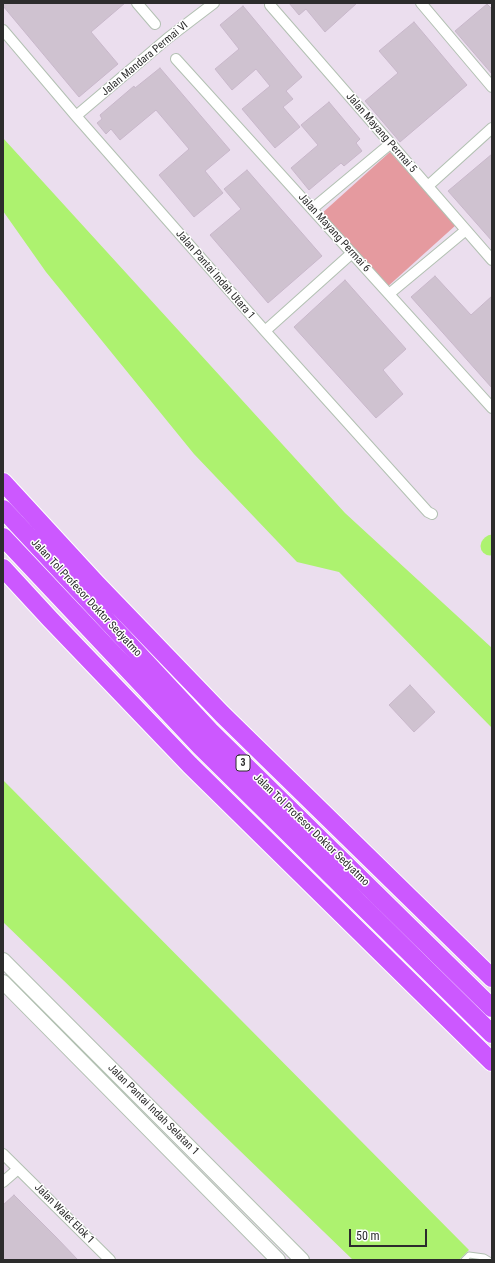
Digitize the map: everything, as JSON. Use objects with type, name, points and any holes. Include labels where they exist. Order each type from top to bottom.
[{"type":"highway","name":"Jalan Tol Profesor Doktor Sedyatmo","points":[[3,482],[96,583],[222,714],[492,978]]},
{"type":"highway","name":"Jalan Tol Profesor Doktor Sedyatmo","points":[[3,509],[210,731],[492,1008]]},
{"type":"highway","name":"Jalan Tol Profesor Doktor Sedyatmo","points":[[3,537],[200,746],[492,1034]]},
{"type":"highway","points":[[3,568],[190,765],[492,1062]]},
{"type":"street","points":[[137,3],[155,24]]},
{"type":"street","name":"Jalan Mandara Permai VI","points":[[76,116],[168,38],[214,3]]},
{"type":"street","points":[[421,3],[492,88]]},
{"type":"street","name":"Jalan Mayang Permai 5","points":[[270,5],[492,260]]},
{"type":"street","name":"Jalan Pantai Indah Utara 1","points":[[3,30],[76,116],[265,331],[428,512],[432,514]]},
{"type":"street","name":"Jalan Mayang Permai 6","points":[[176,59],[492,408]]},
{"type":"street","points":[[428,186],[492,128]]},
{"type":"street","points":[[312,209],[390,144]]},
{"type":"street","points":[[389,294],[466,230]]},
{"type":"street","points":[[265,331],[352,253]]},
{"type":"street","name":"Jalan Pantai Indah Selatan 1","points":[[3,960],[302,1260]]},
{"type":"street","name":"Jalan Pantai Indah Selatan 1","points":[[3,982],[278,1260]]},
{"type":"street","name":"Jalan Walet Elok 1","points":[[3,1154],[110,1260]]},
{"type":"street","points":[[3,1182],[18,1168]]},
{"type":"lane","points":[[464,1260],[469,1255],[484,1257],[489,1260]]},
{"type":"shaded area","points":[[3,138],[345,513],[492,648],[492,728],[339,572],[297,562],[194,454],[46,272],[3,211]]},
{"type":"shaded area","points":[[390,152],[456,225],[386,288],[320,215]]},
{"type":"shaded area","points":[[3,780],[469,1250],[459,1260],[353,1260],[3,922]]},
{"type":"building","points":[[3,3],[125,3],[91,32],[118,64],[79,97],[3,6]]},
{"type":"building","points":[[289,3],[357,3],[325,32],[306,9],[299,15]]},
{"type":"building","points":[[487,4],[492,9],[492,74],[455,31]]},
{"type":"building","points":[[243,6],[302,77],[286,91],[293,99],[283,107],[300,127],[275,148],[242,109],[270,86],[256,69],[232,90],[215,69],[239,49],[220,25]]},
{"type":"building","points":[[414,22],[467,85],[400,142],[365,101],[398,73],[379,51]]},
{"type":"building","points":[[160,68],[230,150],[205,171],[223,193],[194,217],[159,175],[189,149],[156,110],[120,140],[111,129],[106,134],[97,123],[102,119],[100,115],[134,86],[135,88]]},
{"type":"building","points":[[329,102],[360,139],[356,143],[362,151],[344,166],[341,163],[309,190],[291,168],[318,145],[301,125]]},
{"type":"building","points":[[492,154],[492,241],[448,191]]},
{"type":"building","points":[[247,170],[322,256],[268,303],[210,235],[241,209],[224,189]]},
{"type":"building","points":[[435,276],[471,315],[492,296],[492,388],[411,297]]},
{"type":"building","points":[[345,280],[406,349],[383,370],[403,394],[376,418],[294,327]]},
{"type":"building","points":[[410,685],[435,712],[414,732],[389,705]]},
{"type":"building","points":[[14,1195],[78,1260],[3,1260],[3,1205]]}]
